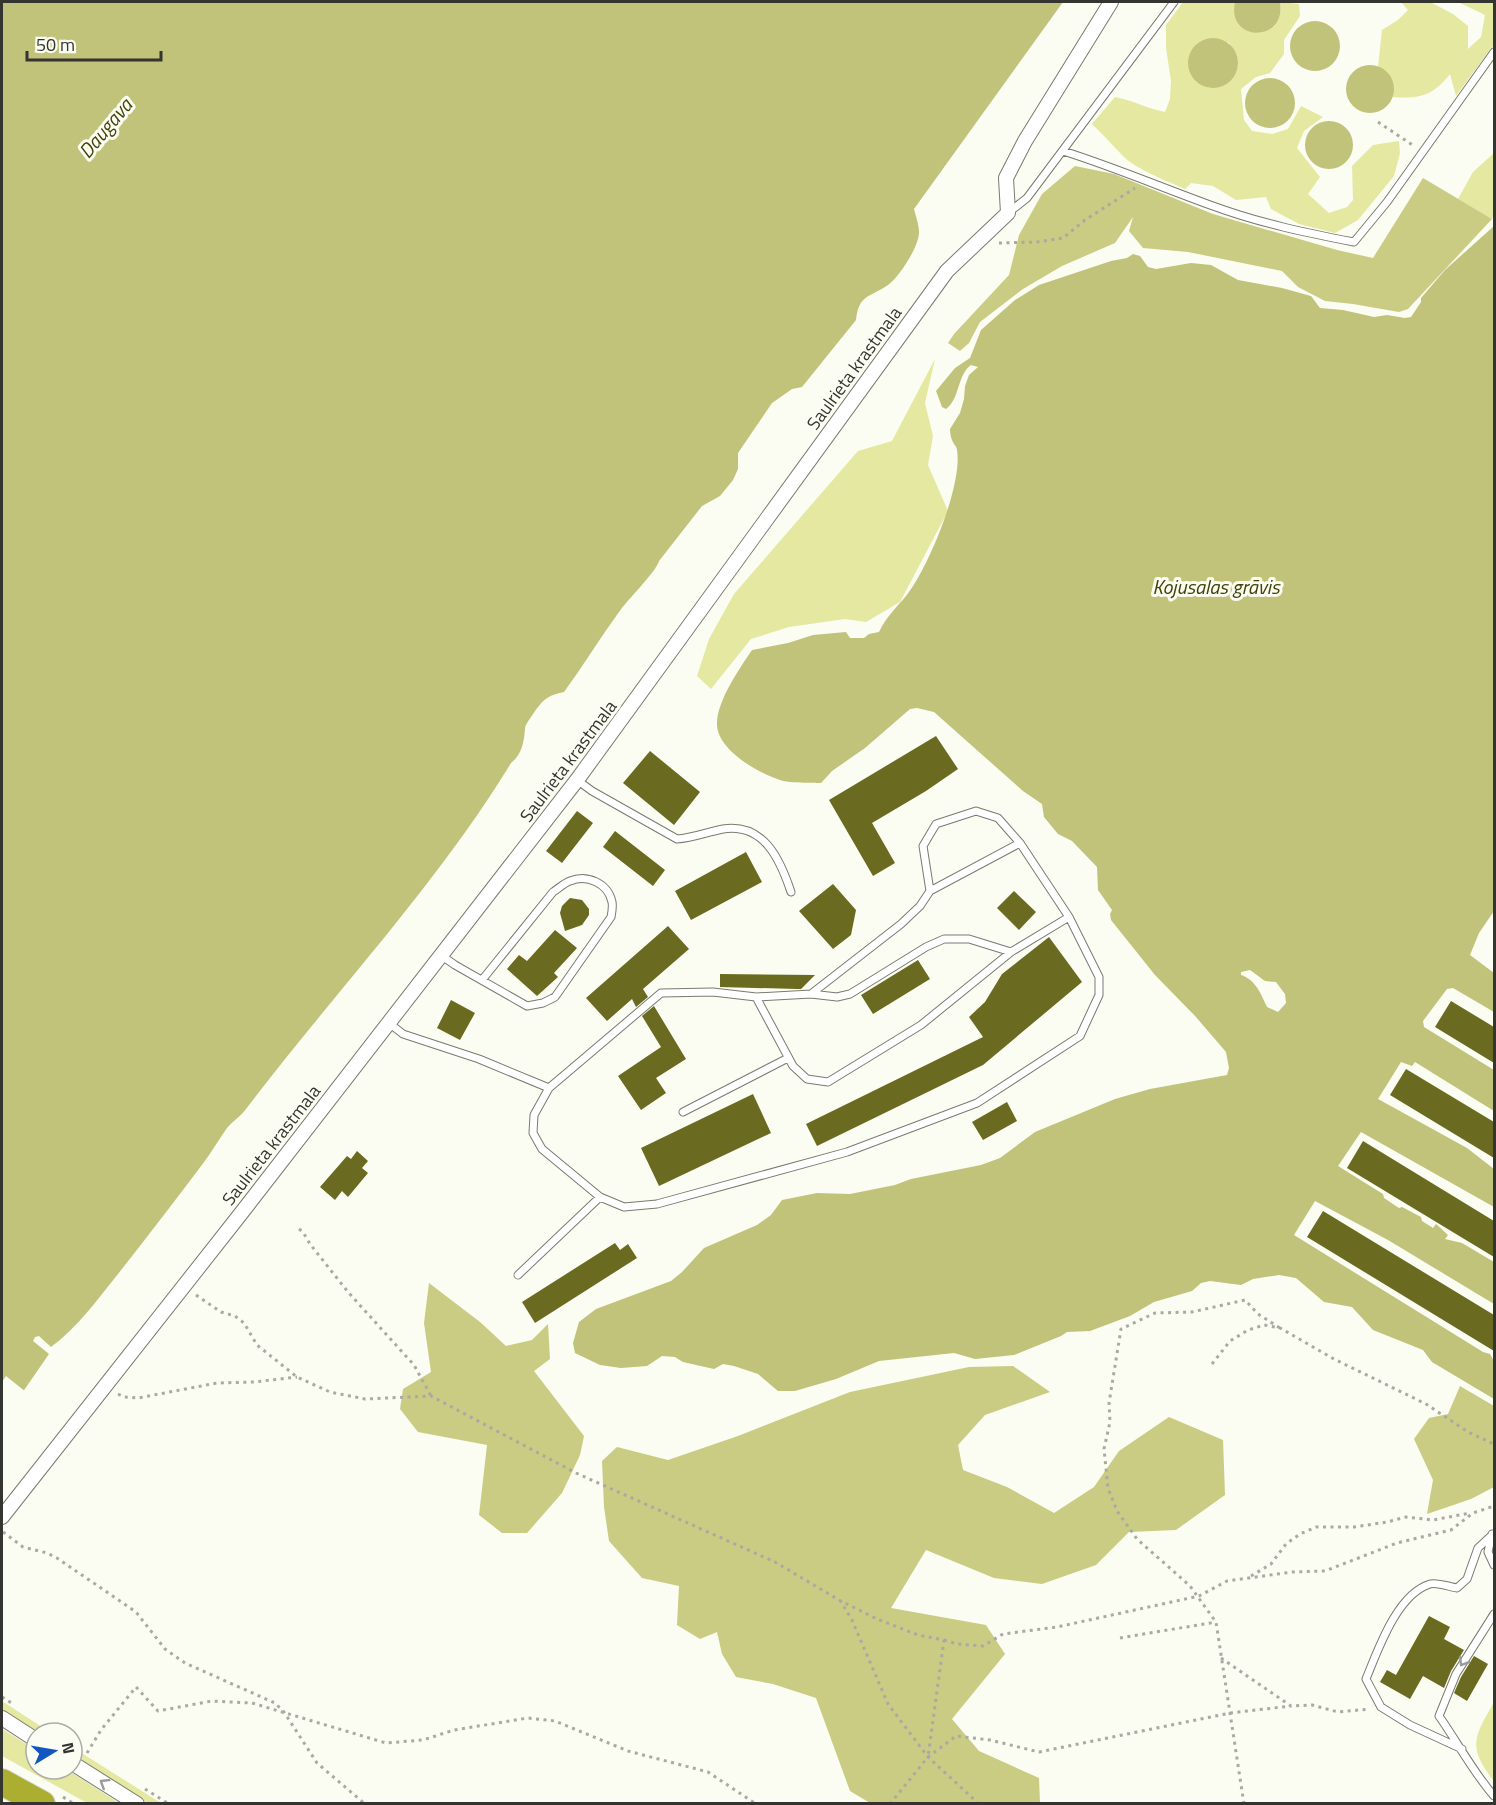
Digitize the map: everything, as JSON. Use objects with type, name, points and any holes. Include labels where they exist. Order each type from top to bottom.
[{"type":"highway","points":[[2,1782],[42,1803]]},
{"type":"highway","points":[[2,1795],[14,1803]]},
{"type":"street","points":[[1008,213],[1006,178],[1025,141],[1068,75],[1111,2]]},
{"type":"street","name":"Saulrieta krastmala","points":[[2,1517],[442,956],[577,780],[947,271],[1008,213]]},
{"type":"street","points":[[2,1718],[24,1732]]},
{"type":"street","points":[[84,1770],[136,1803]]},
{"type":"lane","points":[[1008,213],[1027,198],[1174,2]]},
{"type":"lane","points":[[1063,151],[1215,207],[1299,232],[1354,242],[1393,194],[1494,52]]},
{"type":"lane","points":[[577,780],[592,791],[677,839],[723,829],[746,829],[766,843],[782,863],[791,892]]},
{"type":"lane","points":[[930,891],[923,846],[936,824],[976,810],[998,818],[1020,843],[1069,917],[1099,977],[1099,995],[1080,1036],[977,1103],[847,1152],[657,1204],[624,1207],[600,1197],[542,1149],[533,1133],[534,1115],[549,1088],[661,993],[713,992],[756,997],[812,994],[837,997],[850,994],[926,947],[944,939],[969,939],[1011,952]]},
{"type":"lane","points":[[812,994],[901,924],[920,906],[930,891],[1020,843]]},
{"type":"lane","points":[[442,956],[482,980],[527,1006],[543,1003],[555,997],[611,917],[612,903],[607,891],[597,881],[582,878],[569,881],[553,892],[482,980]]},
{"type":"lane","points":[[756,997],[793,1066],[807,1079],[828,1082],[921,1025],[1011,952],[1069,917]]},
{"type":"lane","points":[[389,1023],[403,1034],[479,1059],[549,1088]]},
{"type":"lane","points":[[683,1112],[789,1058]]},
{"type":"lane","points":[[518,1275],[600,1197]]},
{"type":"lane","points":[[1493,1534],[1488,1552],[1494,1565]]},
{"type":"lane","points":[[1462,1749],[1410,1725],[1381,1707],[1366,1680],[1385,1632],[1412,1592],[1432,1583],[1457,1588],[1467,1579],[1478,1548],[1493,1534]]},
{"type":"lane","points":[[1494,1614],[1456,1674],[1439,1716],[1481,1781],[1494,1796]]},
{"type":"path","points":[[1377,123],[1402,138]]},
{"type":"path","points":[[976,244],[1037,242],[1063,238],[1085,220],[1146,180]]},
{"type":"path","points":[[299,1229],[348,1292],[414,1365],[431,1396]]},
{"type":"path","points":[[183,1286],[221,1312],[235,1316],[244,1323],[257,1345],[297,1377],[330,1392],[365,1399],[431,1396],[576,1473],[775,1562],[839,1600],[877,1619],[918,1635],[957,1644],[983,1646],[1003,1634],[1057,1627],[1199,1596],[1227,1581],[1292,1572],[1325,1571],[1397,1543],[1451,1530],[1473,1513]]},
{"type":"path","points":[[1244,1803],[1216,1622],[1199,1596],[1137,1539],[1117,1510],[1108,1488],[1104,1449],[1110,1422],[1109,1402],[1121,1329],[1155,1313],[1192,1312],[1245,1300],[1258,1314],[1334,1359],[1426,1404],[1468,1432],[1494,1444]]},
{"type":"path","points":[[1212,1364],[1230,1341],[1248,1330],[1264,1325],[1281,1328]]},
{"type":"path","points":[[105,1385],[124,1397],[138,1398],[217,1383],[297,1377]]},
{"type":"path","points":[[1249,1577],[1271,1564],[1286,1544],[1316,1527],[1354,1527],[1387,1522],[1406,1516],[1433,1520],[1473,1513],[1494,1506]]},
{"type":"path","points":[[2,1532],[23,1547],[57,1558],[136,1612],[165,1649],[185,1663],[275,1703],[284,1712],[317,1763],[365,1803]]},
{"type":"path","points":[[839,1600],[852,1620],[888,1704],[928,1756],[979,1803]]},
{"type":"path","points":[[1120,1638],[1216,1622]]},
{"type":"path","points":[[928,1756],[944,1640]]},
{"type":"path","points":[[1221,1657],[1291,1706]]},
{"type":"path","points":[[87,1753],[101,1730],[136,1687],[158,1711],[212,1701],[252,1703],[386,1743],[423,1740],[454,1730],[528,1718],[555,1721],[628,1751],[708,1772],[756,1803]]},
{"type":"path","points":[[890,1803],[928,1756],[956,1736],[990,1740],[1039,1752],[1230,1713],[1312,1705],[1338,1712],[1381,1707]]},
{"type":"shaded area","points":[[1183,2],[1235,2],[1239,25],[1247,30],[1263,32],[1270,30],[1279,19],[1280,2],[1299,4],[1300,16],[1284,40],[1284,54],[1270,73],[1256,77],[1241,89],[1244,120],[1252,131],[1272,134],[1288,129],[1301,106],[1323,117],[1304,131],[1297,148],[1320,177],[1308,194],[1329,213],[1347,207],[1353,200],[1352,166],[1373,145],[1399,141],[1400,153],[1394,176],[1358,220],[1335,233],[1299,224],[1271,209],[1266,197],[1236,200],[1213,186],[1191,183],[1185,189],[1143,170],[1122,155],[1092,124],[1115,97],[1165,112],[1170,99],[1171,81],[1166,48],[1166,25]],"holes":[[[1228,42],[1238,64],[1232,78],[1209,88],[1195,81]]]},
{"type":"shaded area","points":[[1401,2],[1430,2],[1453,14],[1468,26],[1468,49],[1481,37],[1485,15],[1458,2],[1494,2],[1494,44],[1456,96],[1450,74],[1438,87],[1425,95],[1392,97],[1378,67],[1382,30],[1398,20],[1408,10]]},
{"type":"shaded area","points":[[1494,153],[1494,215],[1492,219],[1458,199],[1473,172]]},
{"type":"shaded area","points":[[1075,166],[1114,174],[1213,214],[1337,250],[1373,258],[1423,178],[1492,219],[1408,309],[1399,312],[1325,301],[1298,287],[1282,271],[1188,252],[1143,248],[1129,231],[1133,217],[1115,243],[1062,266],[1023,289],[980,322],[969,343],[960,351],[948,343],[1009,275],[1019,235],[1042,194]]},
{"type":"shaded area","points":[[935,359],[925,403],[933,436],[928,465],[948,511],[900,602],[866,622],[845,619],[789,627],[751,639],[711,689],[697,676],[709,639],[734,594],[858,451],[892,441]]},
{"type":"shaded area","points":[[429,1283],[480,1322],[506,1346],[532,1340],[548,1324],[550,1359],[534,1371],[584,1436],[580,1455],[562,1493],[527,1533],[502,1533],[479,1515],[487,1445],[418,1432],[400,1409],[403,1389],[431,1372],[424,1323]]},
{"type":"shaded area","points":[[1013,1366],[1050,1392],[985,1415],[958,1445],[963,1470],[1007,1487],[1054,1513],[1094,1487],[1119,1451],[1169,1417],[1223,1440],[1225,1495],[1176,1530],[1129,1532],[1096,1565],[1042,1584],[994,1578],[926,1550],[891,1608],[986,1625],[1005,1654],[952,1719],[979,1751],[1039,1778],[1040,1803],[870,1803],[850,1791],[816,1698],[773,1684],[736,1677],[722,1654],[717,1632],[700,1639],[677,1625],[679,1586],[642,1578],[609,1541],[604,1507],[602,1461],[617,1447],[668,1460],[738,1436],[850,1392],[969,1367]]},
{"type":"shaded area","points":[[1460,1386],[1494,1406],[1494,1487],[1471,1499],[1427,1514],[1433,1480],[1414,1439],[1429,1418],[1448,1414]]},
{"type":"shaded area","points":[[2,1701],[33,1721],[24,1721],[24,1724],[2,1710]]},
{"type":"shaded area","points":[[1494,1702],[1494,1781],[1480,1759],[1476,1741]]},
{"type":"shaded area","points":[[2,1729],[24,1743],[24,1768],[2,1756]]},
{"type":"shaded area","points":[[84,1755],[161,1803],[148,1803],[84,1763]]},
{"type":"shaded area","points":[[47,1781],[84,1781],[119,1803],[87,1803]]},
{"type":"water","name":"Daugava","points":[[2,2],[1063,2],[914,209],[919,232],[918,238],[903,269],[888,285],[862,301],[856,320],[802,387],[792,389],[772,403],[738,453],[738,469],[733,480],[720,496],[702,506],[653,572],[619,612],[564,692],[548,697],[538,707],[528,721],[518,756],[450,853],[244,1112],[227,1128],[174,1202],[87,1313],[51,1347],[39,1336],[35,1337],[33,1341],[49,1354],[20,1396],[12,1391],[2,1409]]},
{"type":"water","points":[[1235,2],[1280,2],[1280,16],[1275,25],[1266,31],[1257,33],[1247,31],[1239,25],[1235,15]]},
{"type":"water","points":[[1310,21],[1320,21],[1333,28],[1340,41],[1340,51],[1333,64],[1320,71],[1310,71],[1301,67],[1294,60],[1290,51],[1290,41],[1294,32],[1301,25]]},
{"type":"water","points":[[1208,38],[1218,38],[1231,45],[1238,58],[1238,68],[1231,81],[1218,88],[1208,88],[1199,84],[1192,77],[1188,68],[1188,58],[1192,49],[1199,42]]},
{"type":"water","points":[[1370,65],[1387,72],[1394,89],[1387,106],[1370,113],[1353,106],[1346,89],[1353,72]]},
{"type":"water","points":[[1275,78],[1288,85],[1294,93],[1294,113],[1288,121],[1280,127],[1265,128],[1252,121],[1246,113],[1245,98],[1252,85],[1260,79]]},
{"type":"water","points":[[1329,121],[1346,128],[1353,145],[1346,162],[1329,169],[1312,162],[1305,145],[1312,128]]},
{"type":"water","name":"Kojusalas grāvis","points":[[1494,226],[1494,911],[1479,933],[1470,955],[1494,973],[1494,1012],[1453,988],[1447,989],[1423,1021],[1424,1027],[1494,1070],[1494,1111],[1415,1062],[1412,1066],[1401,1062],[1378,1099],[1467,1148],[1494,1169],[1494,1207],[1361,1132],[1338,1166],[1383,1194],[1384,1198],[1399,1208],[1402,1207],[1421,1217],[1422,1221],[1433,1228],[1436,1224],[1448,1235],[1445,1239],[1462,1243],[1494,1262],[1494,1304],[1388,1240],[1315,1201],[1294,1235],[1483,1352],[1490,1354],[1494,1361],[1494,1399],[1432,1362],[1423,1350],[1373,1330],[1352,1307],[1324,1302],[1296,1278],[1279,1275],[1253,1279],[1241,1285],[1210,1281],[1201,1283],[1192,1291],[1154,1302],[1130,1316],[1090,1331],[1067,1332],[1014,1355],[975,1359],[954,1353],[879,1361],[836,1379],[795,1391],[778,1391],[758,1374],[723,1364],[714,1369],[683,1362],[675,1357],[662,1356],[647,1366],[621,1368],[600,1365],[575,1353],[573,1343],[579,1322],[596,1309],[671,1281],[704,1248],[757,1225],[771,1215],[782,1200],[817,1193],[850,1194],[981,1165],[1000,1158],[1035,1132],[1115,1099],[1150,1089],[1227,1075],[1229,1068],[1226,1052],[1155,975],[1111,920],[1112,910],[1098,890],[1097,867],[1072,841],[1058,834],[1044,817],[1042,804],[1023,791],[934,712],[917,708],[910,709],[865,748],[832,771],[821,783],[801,783],[771,777],[732,752],[719,734],[717,725],[720,706],[752,650],[813,635],[846,632],[850,638],[864,638],[869,634],[879,632],[915,583],[942,526],[955,483],[957,465],[957,448],[950,429],[960,413],[969,375],[978,367],[971,365],[966,369],[951,405],[946,409],[942,407],[936,391],[955,368],[970,358],[981,330],[1015,300],[1039,285],[1111,261],[1127,258],[1133,254],[1140,256],[1148,267],[1156,269],[1191,263],[1211,265],[1238,280],[1311,296],[1320,308],[1343,310],[1374,317],[1387,315],[1405,318],[1411,317],[1421,302],[1421,298],[1445,270]],"holes":[[[1250,970],[1265,981],[1276,982],[1285,994],[1286,1003],[1278,1012],[1267,1007],[1257,988],[1251,980],[1241,975],[1241,972]]]},
{"type":"pier","points":[[6,1376],[26,1392],[21,1399],[13,1395],[2,1412],[2,1382]]},
{"type":"building","points":[[936,736],[958,769],[872,823],[895,863],[873,876],[829,800]]},
{"type":"building","points":[[650,751],[700,792],[674,825],[623,783]]},
{"type":"building","points":[[577,811],[593,823],[562,863],[546,851]]},
{"type":"building","points":[[615,831],[665,870],[653,886],[603,847]]},
{"type":"building","points":[[746,852],[762,882],[691,920],[675,891]]},
{"type":"building","points":[[833,884],[856,910],[851,935],[833,949],[799,911]]},
{"type":"building","points":[[1014,891],[1036,912],[1019,930],[997,908]]},
{"type":"building","points":[[570,898],[582,900],[589,909],[589,915],[582,925],[565,931],[560,913],[562,906]]},
{"type":"building","points":[[668,926],[689,949],[643,989],[648,997],[636,1007],[632,999],[607,1021],[586,998]]},
{"type":"building","points":[[555,930],[577,948],[554,973],[558,977],[537,996],[507,969],[519,955],[527,961]]},
{"type":"building","points":[[1049,937],[1082,982],[983,1065],[817,1146],[806,1124],[983,1037],[969,1017],[985,1002],[1002,974]]},
{"type":"building","points":[[918,960],[930,979],[873,1014],[861,995]]},
{"type":"building","points":[[720,974],[815,975],[801,989],[797,989],[720,987]]},
{"type":"building","points":[[451,1000],[475,1013],[460,1040],[437,1028]]},
{"type":"building","points":[[1451,1001],[1494,1027],[1494,1063],[1435,1027]]},
{"type":"building","points":[[654,1006],[686,1059],[656,1078],[666,1093],[641,1110],[618,1076],[661,1047],[642,1016]]},
{"type":"building","points":[[1406,1069],[1494,1122],[1494,1158],[1390,1095]]},
{"type":"building","points":[[753,1094],[771,1133],[659,1186],[641,1148]]},
{"type":"building","points":[[1007,1102],[1017,1121],[983,1140],[972,1122]]},
{"type":"building","points":[[1363,1141],[1494,1221],[1494,1257],[1347,1168]]},
{"type":"building","points":[[357,1151],[368,1161],[362,1168],[368,1173],[348,1197],[342,1191],[335,1200],[320,1187],[347,1156],[351,1159]]},
{"type":"building","points":[[1323,1211],[1494,1315],[1494,1351],[1307,1237]]},
{"type":"building","points":[[615,1243],[620,1250],[628,1244],[637,1258],[535,1323],[522,1302]]},
{"type":"building","points":[[1429,1616],[1450,1627],[1444,1639],[1464,1650],[1444,1688],[1423,1676],[1410,1699],[1380,1682],[1387,1670],[1396,1675]]},
{"type":"building","points":[[1474,1656],[1488,1664],[1467,1701],[1454,1693]]}]
